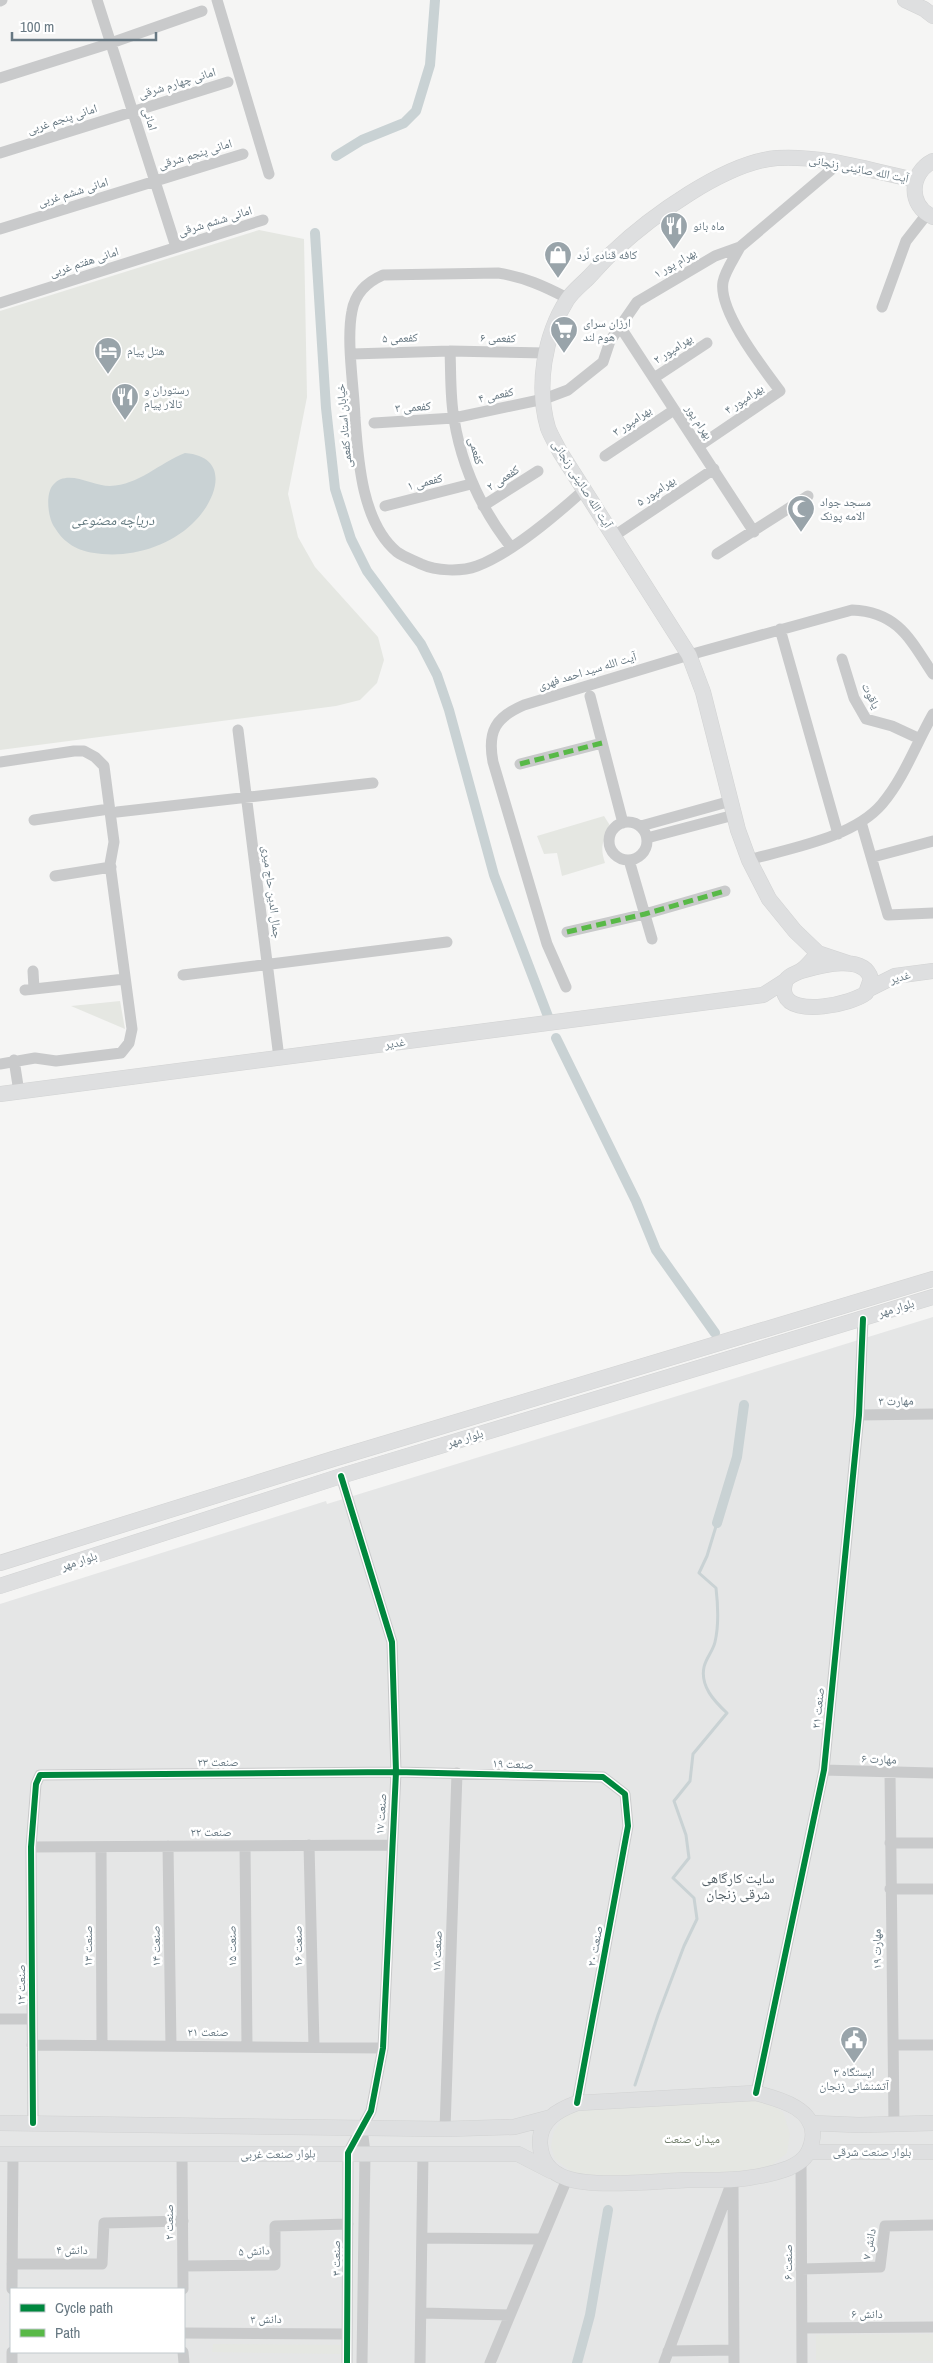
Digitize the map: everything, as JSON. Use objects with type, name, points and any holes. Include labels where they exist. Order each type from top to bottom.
[{"type":"main road","points":[[905,0],[924,8],[933,16]]},
{"type":"main road","name":"آیت الله صائینی زنجانی","points":[[895,976],[867,970],[860,965],[851,964],[818,953],[795,931],[769,899],[749,860],[733,808],[703,692],[689,655],[560,452],[548,428],[542,390],[546,352],[552,330],[567,298],[612,253],[667,209],[709,182],[740,168],[776,158],[813,159],[916,180]]},
{"type":"main road","points":[[930,216],[917,202],[914,187],[919,172],[932,160]]},
{"type":"main road","points":[[801,971],[818,953]]},
{"type":"main road","points":[[801,971],[826,965],[851,964]]},
{"type":"main road","points":[[867,970],[871,979],[869,989]]},
{"type":"main road","name":"غدیر","points":[[764,995],[792,974],[801,971]]},
{"type":"main road","name":"غدیر","points":[[0,1094],[764,995],[787,999],[799,1006],[831,1006],[862,996],[869,989],[895,976],[933,971]]},
{"type":"main road","points":[[785,981],[784,991],[787,999]]},
{"type":"main road","name":"بلوار مهر","points":[[0,1563],[933,1279]]},
{"type":"main road","name":"بلوار مهر","points":[[0,1586],[341,1476],[933,1297]]},
{"type":"main road","points":[[690,1352],[695,1369]]},
{"type":"main road","points":[[0,2122],[445,2129],[514,2127],[548,2118],[563,2108],[578,2103],[756,2093],[787,2102],[801,2111],[811,2123],[814,2136],[806,2157],[774,2174],[733,2179],[616,2183],[567,2179],[551,2171],[543,2157],[540,2145],[542,2131],[548,2118]]},
{"type":"main road","points":[[811,2123],[933,2123]]},
{"type":"main road","name":"بلوار صنعت شرقی","points":[[806,2157],[933,2152]]},
{"type":"main road","name":"بلوار صنعت غربی","points":[[6,2154],[518,2154],[551,2171]]},
{"type":"street","name":"امانی","points":[[97,0],[176,247]]},
{"type":"street","points":[[217,0],[269,174]]},
{"type":"street","points":[[0,78],[111,43],[202,11]]},
{"type":"street","name":"امانی چهارم شرقی","points":[[133,111],[228,82]]},
{"type":"street","name":"امانی پنجم غربی","points":[[0,153],[133,111]]},
{"type":"street","name":"امانی پنجم شرقی","points":[[155,181],[243,154]]},
{"type":"street","name":"بهرام پور ۱","points":[[544,399],[568,390],[603,362],[610,341],[621,328],[637,302],[693,268],[740,247],[838,164]]},
{"type":"street","name":"امانی ششم غربی","points":[[0,230],[155,181]]},
{"type":"street","points":[[882,307],[906,241],[930,216]]},
{"type":"street","name":"امانی ششم شرقی","points":[[176,247],[262,220]]},
{"type":"street","name":"امانی هفتم غربی","points":[[0,303],[176,247]]},
{"type":"street","name":"بهرامپور ۴","points":[[698,446],[780,391],[739,334],[727,306],[723,283],[740,247]]},
{"type":"street","name":"خیابان استاد کفعمی","points":[[567,298],[540,283],[517,276],[498,274],[383,275],[367,284],[355,300],[351,325],[358,454],[368,510],[388,542],[398,552],[414,561],[427,567],[445,570],[475,567],[511,547],[562,509],[585,489]]},
{"type":"street","name":"بهرام پور","points":[[621,328],[754,532]]},
{"type":"street","name":"بهرامپور ۲","points":[[654,378],[707,343]]},
{"type":"street","name":"کفعمی ۶","points":[[450,350],[546,352]]},
{"type":"street","name":"کفعمی ۵","points":[[352,354],[450,350]]},
{"type":"street","name":"کفعمی","points":[[450,350],[454,418],[463,460],[471,484],[482,506],[511,547]]},
{"type":"street","name":"کفعمی ۴","points":[[454,418],[544,399]]},
{"type":"street","name":"بهرامپور ۳","points":[[605,456],[674,410]]},
{"type":"street","name":"کفعمی ۳","points":[[374,423],[454,418]]},
{"type":"street","name":"بهرامپور ۵","points":[[614,536],[714,469]]},
{"type":"street","name":"کفعمی ۲","points":[[482,506],[508,492],[538,471]]},
{"type":"street","name":"کفعمی ۱","points":[[385,506],[471,484]]},
{"type":"street","points":[[717,554],[808,496]]},
{"type":"street","name":"آیت الله سید احمد فهری","points":[[566,987],[547,944],[490,749],[495,728],[509,711],[524,704],[689,655],[852,610],[868,610],[883,615],[896,623],[906,634],[933,674]]},
{"type":"street","points":[[780,629],[838,834]]},
{"type":"street","name":"یاقوت","points":[[842,659],[854,698],[866,719],[892,726],[920,739]]},
{"type":"street","points":[[590,696],[623,823]]},
{"type":"street","points":[[749,860],[838,834],[861,822],[881,805],[896,784],[933,714]]},
{"type":"street","name":"جمال الدین حاج میری","points":[[238,730],[279,1058]]},
{"type":"street","points":[[520,764],[602,743]]},
{"type":"street","points":[[0,762],[74,751],[84,752],[95,757],[104,766],[113,810],[114,842],[111,867],[132,1029],[129,1043],[122,1053],[56,1061],[35,1058],[14,1060],[0,1064]]},
{"type":"street","points":[[34,820],[373,783]]},
{"type":"street","points":[[640,826],[733,808]]},
{"type":"street","points":[[647,838],[733,808]]},
{"type":"street","points":[[632,822],[640,826],[647,838],[646,849],[639,857],[629,860],[618,858],[611,850],[609,839],[613,828],[623,823],[632,822]]},
{"type":"street","points":[[861,822],[873,857],[888,915],[933,913]]},
{"type":"street","points":[[873,857],[933,841]]},
{"type":"street","points":[[629,860],[652,939]]},
{"type":"street","points":[[55,876],[111,867]]},
{"type":"street","points":[[567,932],[645,914],[726,891]]},
{"type":"street","points":[[183,975],[447,942]]},
{"type":"street","points":[[33,971],[30,990],[126,979]]},
{"type":"street","points":[[14,1060],[19,1092]]},
{"type":"street","name":"صنعت ۲۱","points":[[756,2093],[824,1770],[859,1415],[862,1319]]},
{"type":"street","name":"مهارت ۳","points":[[859,1415],[933,1414]]},
{"type":"street","name":"صنعت ۱۷","points":[[341,1476],[392,1642],[396,1772],[391,1845],[383,2048],[376,2097],[371,2111],[348,2153]]},
{"type":"street","name":"مهارت ۶","points":[[824,1770],[933,1773]]},
{"type":"street","name":"صنعت ۱۹","points":[[396,1772],[602,1777],[625,1794]]},
{"type":"street","name":"صنعت ۲۳","points":[[40,1775],[396,1772]]},
{"type":"street","name":"صنعت ۱۸","points":[[445,2129],[457,1773]]},
{"type":"street","name":"مهارت ۱۹","points":[[890,1773],[894,2124]]},
{"type":"street","name":"صنعت ۱۲","points":[[33,2123],[31,1847],[36,1784],[40,1775]]},
{"type":"street","name":"صنعت ۲۰","points":[[578,2103],[628,1826],[625,1794]]},
{"type":"street","points":[[890,1843],[933,1844]]},
{"type":"street","name":"صنعت ۲۲","points":[[31,1847],[391,1845]]},
{"type":"street","name":"صنعت ۱۴","points":[[168,1846],[171,2046]]},
{"type":"street","name":"صنعت ۱۵","points":[[245,1846],[247,2046]]},
{"type":"street","name":"صنعت ۱۶","points":[[310,1846],[314,2046]]},
{"type":"street","name":"صنعت ۱۳","points":[[101,1847],[102,2045]]},
{"type":"street","points":[[890,1889],[933,1889]]},
{"type":"street","points":[[0,2019],[32,2019]]},
{"type":"street","name":"صنعت ۲۱","points":[[32,2045],[383,2048]]},
{"type":"street","points":[[893,2045],[933,2045]]},
{"type":"street","points":[[362,2128],[365,2153],[362,2363]]},
{"type":"street","name":"صنعت ۳","points":[[347,2363],[348,2153]]},
{"type":"street","points":[[6,2154],[12,2288]]},
{"type":"street","points":[[420,2363],[423,2154]]},
{"type":"street","name":"صنعت ۲","points":[[182,2155],[183,2288]]},
{"type":"street","name":"صنعت ۶","points":[[802,2363],[801,2269],[806,2157]]},
{"type":"street","points":[[490,2363],[567,2179]]},
{"type":"street","points":[[733,2179],[734,2363]]},
{"type":"street","points":[[664,2363],[733,2179]]},
{"type":"street","name":"دانش ۴","points":[[12,2264],[102,2264],[104,2223],[182,2221]]},
{"type":"street","name":"دانش ۵","points":[[183,2266],[276,2265],[275,2226],[348,2224]]},
{"type":"street","name":"دانش ۷","points":[[801,2269],[880,2267],[885,2226],[933,2225]]},
{"type":"street","points":[[422,2238],[541,2239]]},
{"type":"street","points":[[421,2313],[510,2315]]},
{"type":"street","name":"دانش ۶","points":[[802,2328],[933,2327]]},
{"type":"street","name":"دانش ۳","points":[[185,2333],[348,2334]]},
{"type":"street","points":[[668,2351],[734,2350]]},
{"type":"shaded area","points":[[933,1317],[933,2363],[0,2363],[0,1604],[326,1501],[327,1504]]},
{"type":"green space","points":[[259,230],[304,239],[307,397],[288,494],[298,537],[315,567],[378,637],[384,660],[377,683],[360,700],[336,706],[0,750],[0,311]]},
{"type":"green space","points":[[604,816],[611,827],[603,844],[605,863],[562,876],[557,853],[544,854],[537,836]]},
{"type":"green space","points":[[120,1001],[125,1029],[71,1006]]},
{"type":"green space","name":"میدان صنعت","points":[[745,2099],[770,2104],[783,2112],[790,2134],[787,2153],[772,2165],[758,2169],[694,2177],[577,2176],[555,2159],[551,2146],[554,2131],[564,2116],[584,2108]]},
{"type":"green space","points":[[933,2334],[933,2361],[816,2360],[816,2335]]},
{"type":"green space","points":[[213,2344],[343,2345],[343,2354],[212,2352]]},
{"type":"water","name":"دریاچه مصنوعی","points":[[185,453],[200,456],[209,463],[214,471],[213,492],[201,515],[183,532],[162,544],[126,554],[87,552],[69,544],[59,534],[53,524],[48,500],[53,485],[59,480],[72,478],[103,485],[120,485],[140,478]]},
{"type":"waterway","points":[[336,156],[362,140],[404,123],[416,111],[430,65],[435,0]]},
{"type":"waterway","points":[[315,233],[326,408],[335,489],[351,539],[367,571],[421,644],[437,675],[449,710],[494,875],[549,1019]]},
{"type":"waterway","points":[[556,1038],[636,1201],[656,1250],[715,1333]]},
{"type":"waterway","points":[[717,1523],[737,1457],[744,1405]]},
{"type":"waterway","points":[[635,2085],[658,2015],[684,1946],[697,1919],[694,1898],[673,1878],[689,1858],[686,1835],[674,1801],[690,1781],[693,1754],[727,1713],[709,1693],[703,1674],[705,1664],[715,1642],[718,1608],[716,1588],[699,1573],[707,1556],[717,1523]]},
{"type":"waterway","points":[[577,2363],[590,2315],[608,2210]]},
{"type":"marked path","points":[[520,764],[602,743]]},
{"type":"marked path","points":[[567,932],[645,914],[725,891]]},
{"type":"cycle path","points":[[756,2093],[824,1770],[859,1415],[863,1319]]},
{"type":"cycle path","points":[[341,1476],[392,1642],[396,1772],[383,2048],[371,2111],[348,2153],[347,2363]]},
{"type":"cycle path","points":[[33,2123],[31,1847],[36,1784],[40,1775],[396,1772],[603,1777],[625,1794],[628,1826],[577,2103]]},
{"type":"place","name":"ماه بانو","points":[[674,250]]},
{"type":"place","name":"کافه قنادی لٌرد","points":[[558,279]]},
{"type":"place","name":"ارزان سرای هوم لند","points":[[564,354]]},
{"type":"place","name":"هتل پیام","points":[[108,375]]},
{"type":"place","name":"رستوران و تالار پیام","points":[[125,421]]},
{"type":"place","name":"مسجد جواد الامه پونک","points":[[801,533]]},
{"type":"place","name":"ایستگاه ۳ آتشنشانی زنجان","points":[[854,2064]]},
{"type":"district","name":"سایت کارگاهی شرقی زنجان","points":[[738,1886]]}]
